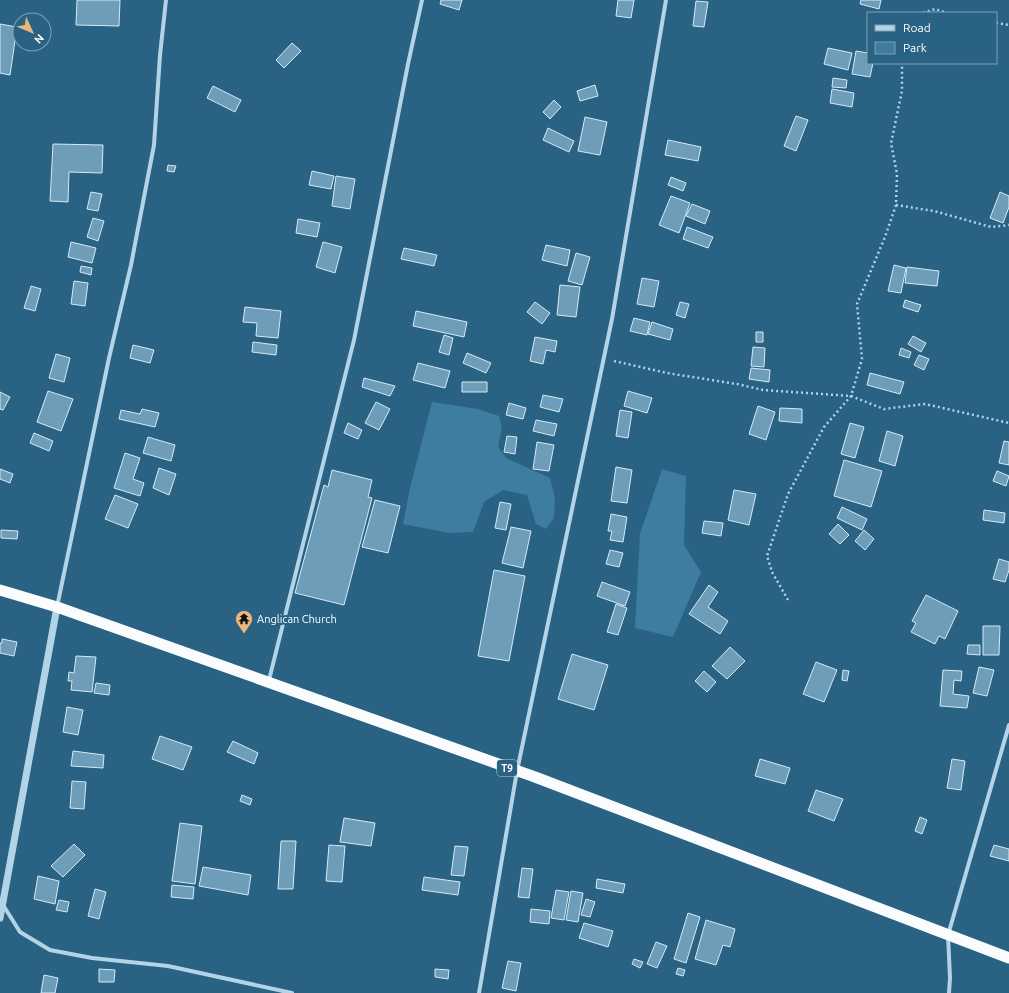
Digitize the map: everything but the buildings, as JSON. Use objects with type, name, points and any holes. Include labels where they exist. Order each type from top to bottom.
[{"type":"highway","name":"T9","points":[[0,590],[57,607],[542,780],[1009,958]]},
{"type":"street","points":[[0,918],[57,607],[107,366],[131,265],[154,145],[160,55],[166,0]]},
{"type":"street","points":[[268,682],[354,340],[422,0]]},
{"type":"street","points":[[479,993],[517,771],[612,319],[666,0]]},
{"type":"street","points":[[949,993],[950,978],[948,935],[1009,725]]},
{"type":"street","points":[[2,905],[20,932],[50,950],[92,958],[168,966],[292,993]]},
{"type":"path","points":[[926,12],[935,9],[944,12]]},
{"type":"path","points":[[997,23],[1009,25]]},
{"type":"path","points":[[788,600],[772,572],[767,556],[788,494],[824,427],[851,396],[862,359],[857,304],[885,237],[896,205],[897,174],[891,143],[902,91],[902,64]]},
{"type":"path","points":[[896,205],[934,211],[991,227],[1009,225]]},
{"type":"path","points":[[604,358],[666,373],[737,384],[763,390],[851,396],[884,409],[926,404],[1009,423]]},
{"type":"green space","points":[[432,402],[478,409],[499,416],[502,429],[498,446],[506,458],[550,478],[555,498],[554,518],[546,529],[536,524],[527,495],[503,490],[484,502],[473,532],[449,533],[403,524],[410,488]]},
{"type":"green space","points":[[662,469],[686,476],[684,545],[701,572],[673,637],[635,628],[640,534]]},
{"type":"place","name":"Anglican Church","points":[[244,634]]}]
